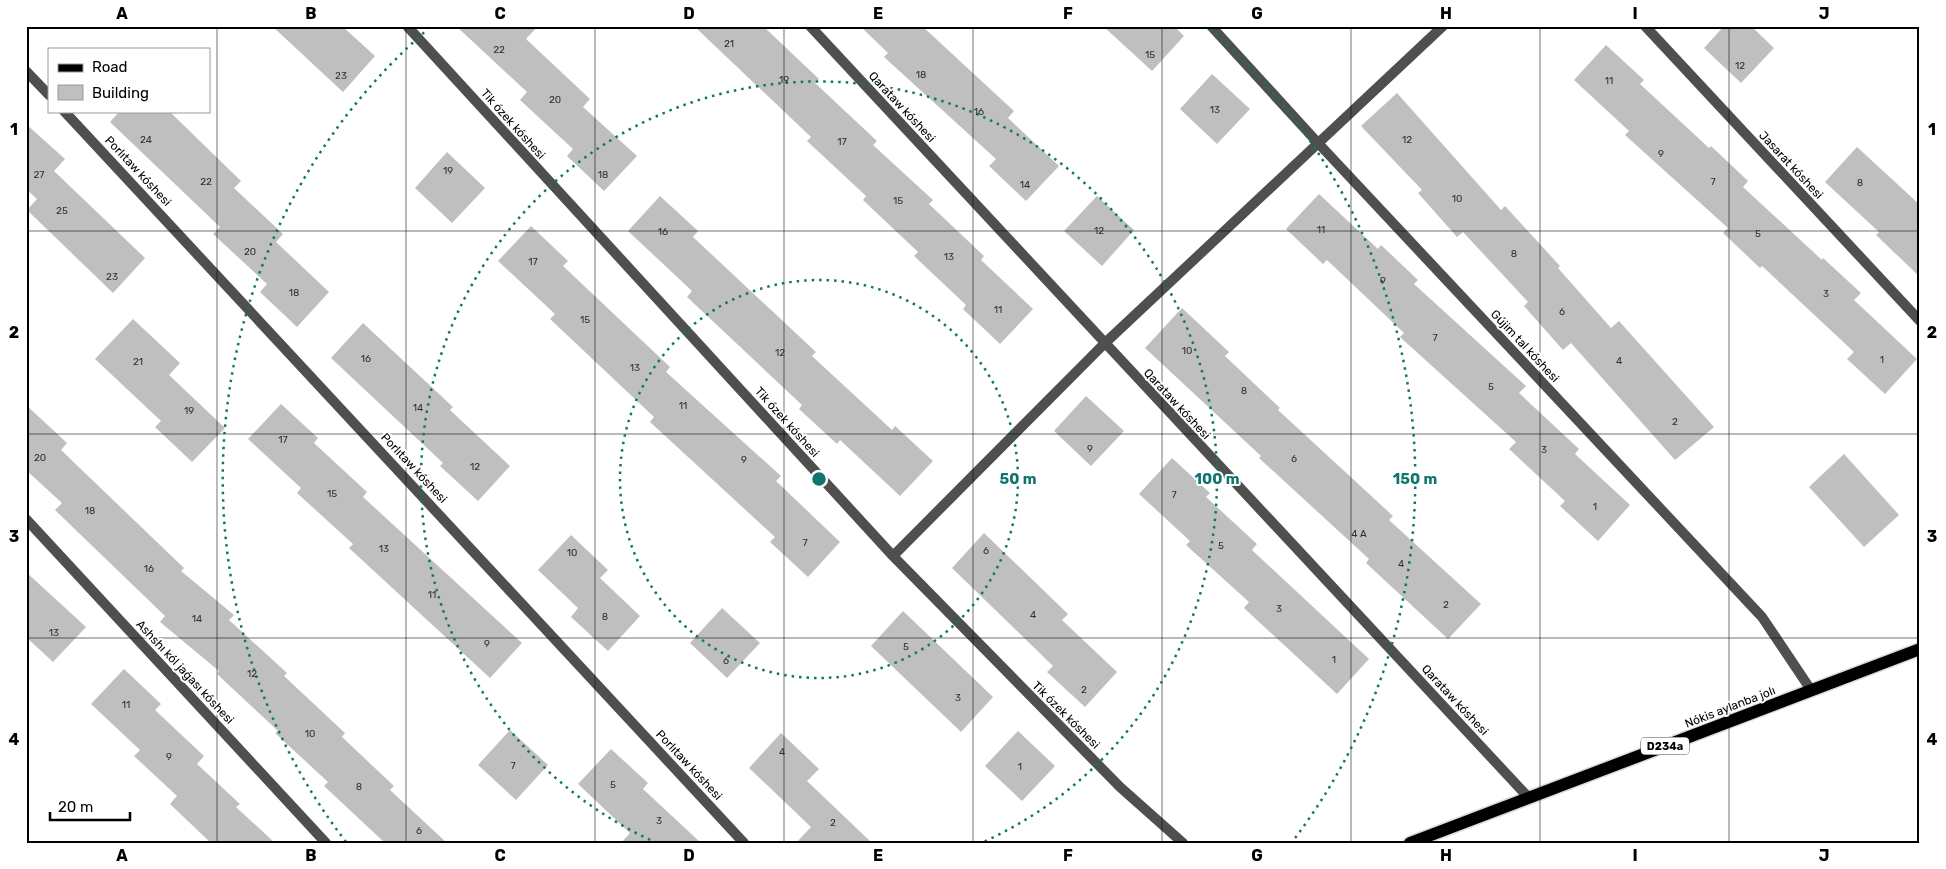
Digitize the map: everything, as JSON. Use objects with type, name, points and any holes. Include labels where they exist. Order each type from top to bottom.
[{"type":"main road","name":"Nókis aylanba jolı","points":[[1410,843],[1920,649]]},
{"type":"street","name":"Tik ózek kóshesi","points":[[407,26],[893,556],[1120,786],[1183,843]]},
{"type":"street","name":"Qarataw kóshesi","points":[[810,26],[1528,798]]},
{"type":"street","name":"Gújim tal kóshesi","points":[[1211,26],[1318,143],[1762,617],[1812,690]]},
{"type":"street","points":[[893,556],[1104,344],[1442,26]]},
{"type":"street","name":"Jasarat kóshesi","points":[[1645,26],[1920,321]]},
{"type":"street","points":[[26,71],[48,94]]},
{"type":"street","name":"Porlıtaw kóshesi","points":[[65,112],[744,843]]},
{"type":"street","name":"Ashshı kól jaǵası kóshesi","points":[[26,519],[326,843]]},
{"type":"building","points":[[272,26],[342,26],[375,56],[343,92]]},
{"type":"building","points":[[456,26],[538,26],[526,39],[590,99],[583,107],[637,156],[604,191],[567,156],[573,149],[520,100],[527,92]]},
{"type":"building","points":[[694,26],[763,26],[819,79],[815,83],[877,141],[873,145],[933,200],[929,204],[984,256],[981,260],[1033,309],[1000,344],[963,309],[966,305],[914,256],[918,252],[863,200],[866,196],[807,141],[811,137]]},
{"type":"building","points":[[860,26],[922,26],[1014,111],[1008,118],[1059,166],[1026,201],[989,166],[996,159],[884,57],[888,53]]},
{"type":"building","points":[[1103,26],[1174,26],[1184,36],[1152,71]]},
{"type":"building","points":[[1724,26],[1751,26],[1774,48],[1741,83],[1704,48]]},
{"type":"building","points":[[1606,45],[1644,80],[1640,84],[1709,148],[1711,146],[1748,181],[1743,187],[1822,260],[1823,258],[1861,293],[1854,300],[1917,359],[1885,394],[1847,359],[1854,352],[1762,266],[1760,268],[1723,233],[1728,228],[1625,135],[1629,131],[1574,80]]},
{"type":"building","points":[[1212,74],[1250,109],[1217,144],[1180,109]]},
{"type":"building","points":[[1397,93],[1501,210],[1505,206],[1560,266],[1558,268],[1611,328],[1619,321],[1714,427],[1675,460],[1571,343],[1563,350],[1524,306],[1528,302],[1463,232],[1457,237],[1418,193],[1422,190],[1361,126]]},
{"type":"building","points":[[119,112],[170,112],[241,181],[234,188],[283,234],[276,242],[329,292],[297,327],[260,292],[267,284],[213,234],[220,227],[110,122]]},
{"type":"building","points":[[26,124],[65,159],[54,171],[145,258],[113,293],[27,210],[37,199],[26,189]]},
{"type":"building","points":[[1857,147],[1920,205],[1920,277],[1876,235],[1879,232],[1825,182]]},
{"type":"building","points":[[447,152],[485,188],[452,223],[415,188]]},
{"type":"building","points":[[1319,194],[1378,249],[1381,245],[1418,280],[1414,284],[1526,386],[1519,393],[1579,449],[1575,454],[1630,505],[1598,541],[1560,506],[1565,501],[1509,449],[1516,442],[1400,337],[1404,333],[1327,260],[1323,264],[1286,229]]},
{"type":"building","points":[[660,196],[698,231],[693,237],[816,352],[812,356],[892,430],[895,426],[933,461],[900,496],[840,440],[837,444],[799,409],[802,405],[687,297],[692,291],[628,231]]},
{"type":"building","points":[[1097,196],[1134,230],[1102,266],[1064,231]]},
{"type":"building","points":[[531,226],[568,261],[563,266],[670,367],[666,372],[781,476],[776,481],[840,542],[808,577],[770,542],[775,537],[650,422],[654,417],[550,319],[555,314],[498,261]]},
{"type":"building","points":[[1182,308],[1229,352],[1225,356],[1280,408],[1278,410],[1393,516],[1389,520],[1481,604],[1448,639],[1366,563],[1369,559],[1259,458],[1261,456],[1145,348]]},
{"type":"building","points":[[133,319],[180,363],[169,375],[225,428],[192,462],[155,427],[161,421],[95,359]]},
{"type":"building","points":[[363,323],[453,407],[450,410],[510,466],[478,501],[440,466],[443,463],[331,358]]},
{"type":"building","points":[[1086,396],[1124,431],[1091,466],[1054,431]]},
{"type":"building","points":[[281,404],[318,438],[314,443],[367,492],[363,497],[522,643],[490,678],[349,548],[353,544],[297,493],[301,488],[248,439]]},
{"type":"building","points":[[26,405],[67,443],[61,450],[184,568],[181,571],[234,615],[229,620],[287,673],[284,676],[345,733],[342,737],[394,786],[390,790],[447,843],[385,843],[324,786],[328,782],[275,733],[278,731],[217,674],[219,671],[160,622],[165,616],[55,510],[62,503],[26,470]]},
{"type":"building","points":[[1844,454],[1899,515],[1864,547],[1809,487]]},
{"type":"building","points":[[1172,458],[1210,493],[1206,497],[1257,544],[1252,550],[1369,659],[1337,694],[1244,608],[1249,602],[1186,545],[1190,541],[1139,494]]},
{"type":"building","points":[[984,533],[1068,614],[1062,620],[1117,672],[1085,707],[1047,672],[1053,666],[952,568]]},
{"type":"building","points":[[571,535],[608,570],[600,578],[640,616],[608,651],[571,617],[578,608],[538,570]]},
{"type":"building","points":[[26,572],[86,627],[53,662],[26,637]]},
{"type":"building","points":[[722,608],[760,643],[727,678],[690,643]]},
{"type":"building","points":[[903,611],[993,697],[961,732],[871,646]]},
{"type":"building","points":[[124,669],[161,704],[155,710],[204,756],[197,764],[240,804],[236,807],[275,843],[211,843],[170,804],[177,796],[134,756],[140,750],[91,704]]},
{"type":"building","points":[[510,730],[548,765],[516,800],[478,765]]},
{"type":"building","points":[[1018,731],[1055,766],[1022,801],[985,766]]},
{"type":"building","points":[[781,733],[819,769],[807,781],[872,843],[796,843],[811,827],[749,768]]},
{"type":"building","points":[[611,749],[648,783],[643,789],[701,843],[621,843],[630,833],[578,784]]}]
